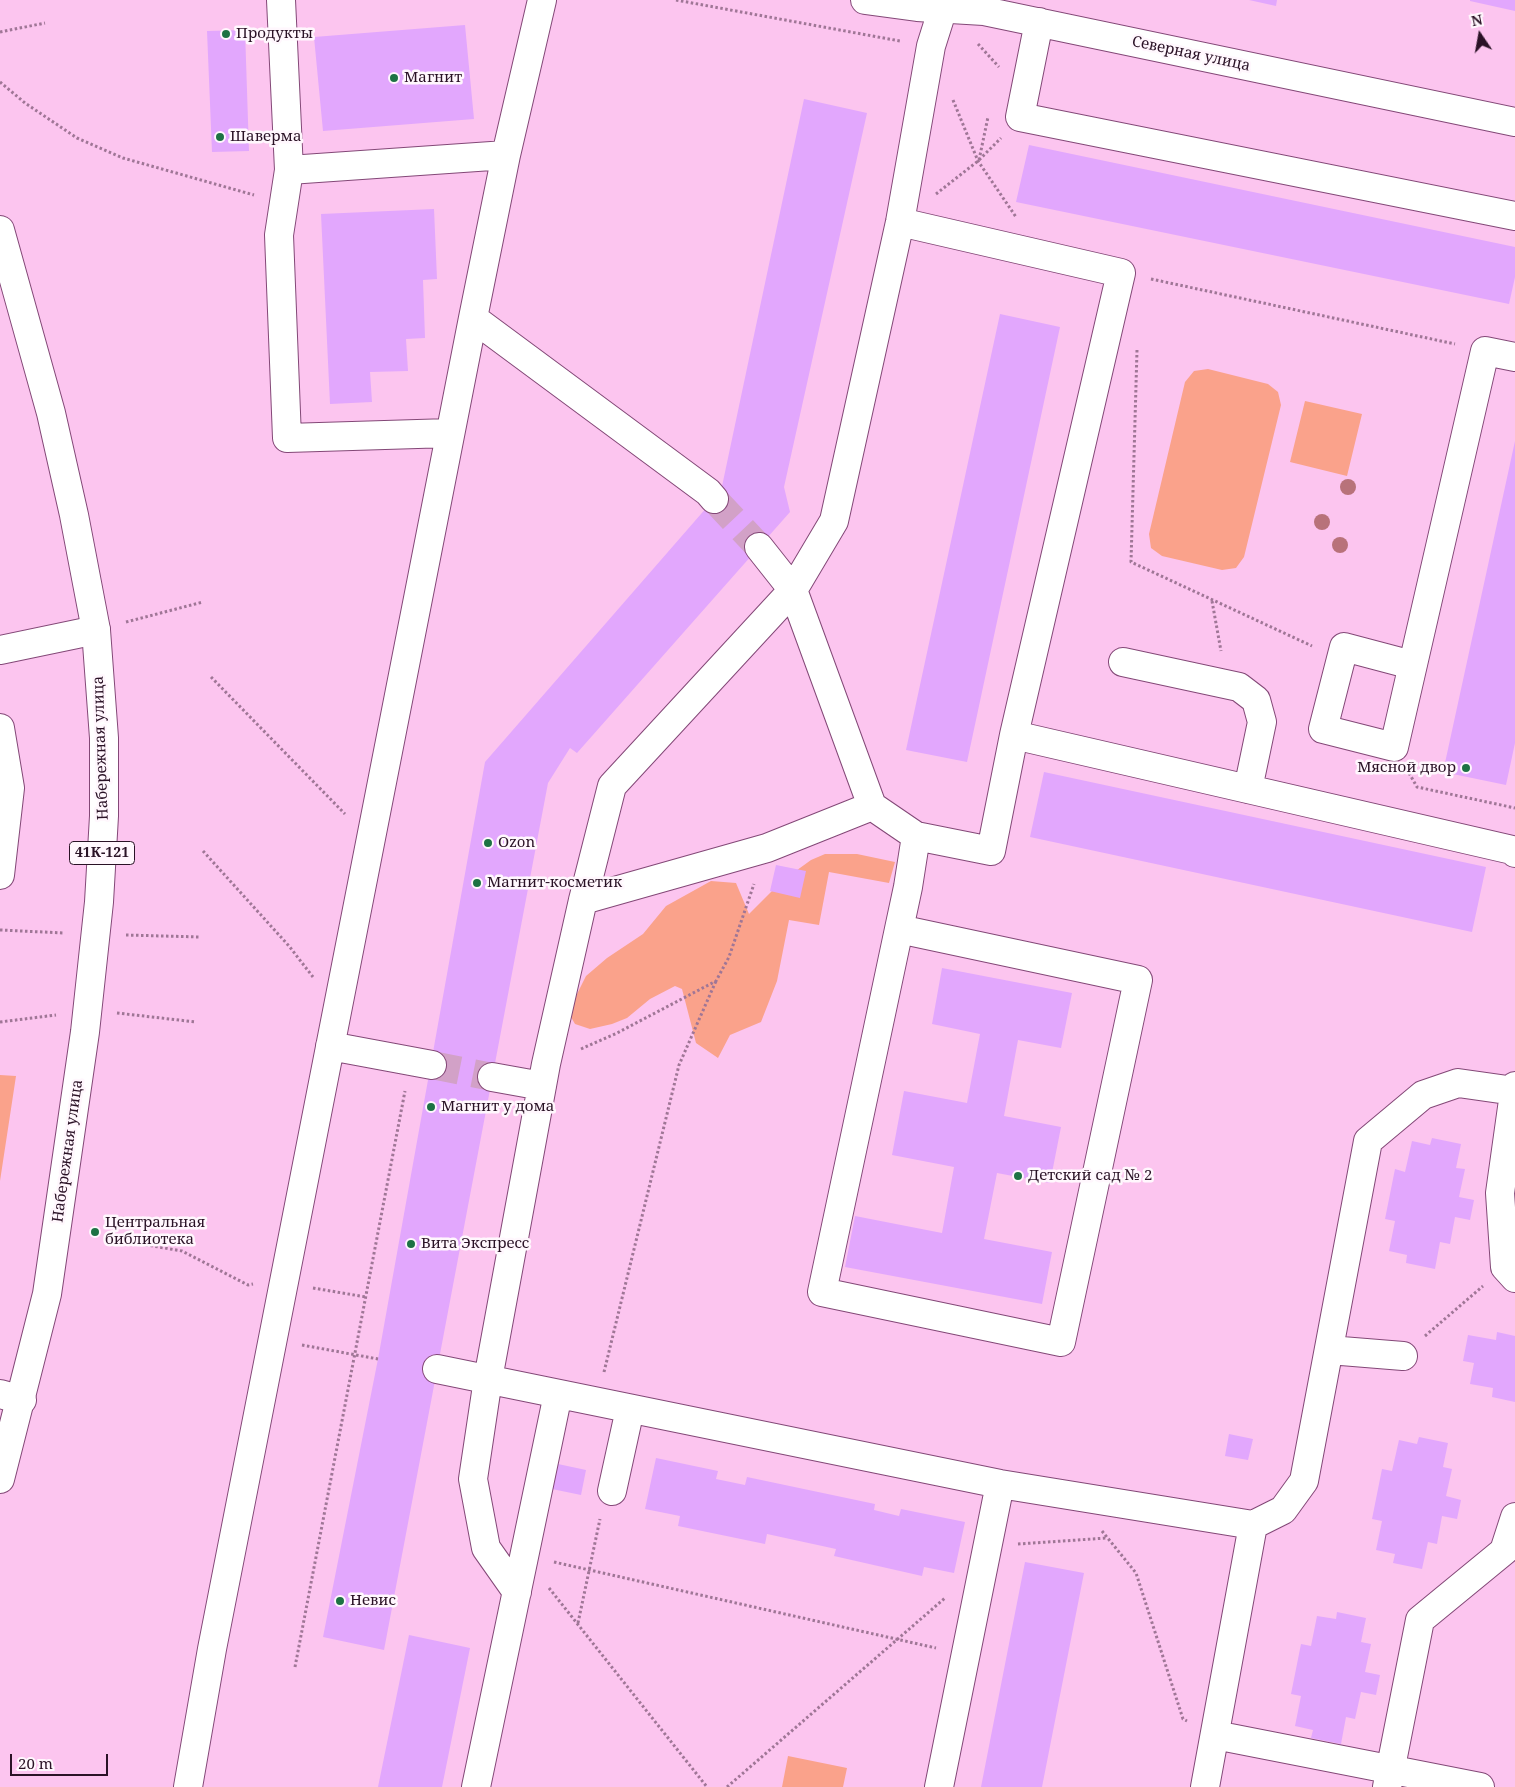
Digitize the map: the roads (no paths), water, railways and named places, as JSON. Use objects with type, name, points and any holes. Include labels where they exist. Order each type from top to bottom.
[{"type":"street","points":[[281,0],[289,170],[279,235],[287,438],[450,433]]},
{"type":"street","points":[[188,1787],[212,1649],[450,433],[506,155],[542,0]]},
{"type":"street","name":"Северная улица","points":[[865,0],[984,11],[1515,122]]},
{"type":"street","points":[[517,1592],[486,1548],[473,1479],[488,1379],[544,1075],[583,900],[612,786],[793,590],[834,521],[900,222],[931,46],[926,5]]},
{"type":"street","points":[[1039,22],[1020,117],[1515,216]]},
{"type":"street","points":[[289,170],[506,155]]},
{"type":"street","points":[[759,547],[793,590],[872,806],[916,836],[991,851],[1014,735],[1121,273],[900,222]]},
{"type":"street","name":"Набережная улица","points":[[0,230],[51,413],[74,515],[96,630],[104,738],[104,816],[99,902],[85,1032],[47,1294],[11,1397],[0,1479]]},
{"type":"street","points":[[473,318],[708,492],[714,500]]},
{"type":"street","points":[[1412,665],[1344,647],[1323,729],[1394,746],[1485,351],[1515,357]]},
{"type":"street","points":[[0,650],[96,630]]},
{"type":"street","points":[[1123,662],[1239,687],[1256,700],[1262,722],[1248,789]]},
{"type":"street","points":[[0,728],[10,788],[0,875]]},
{"type":"street","points":[[1014,735],[1512,850],[1515,854]]},
{"type":"street","points":[[583,900],[767,848],[872,806]]},
{"type":"street","points":[[898,929],[1138,980],[1061,1342],[822,1292],[916,836]]},
{"type":"street","points":[[330,1046],[421,1063]]},
{"type":"street","points":[[492,1077],[544,1075]]},
{"type":"street","points":[[437,1369],[1000,1484],[1253,1526],[1283,1510],[1304,1481],[1368,1141],[1422,1095],[1458,1083],[1514,1091]]},
{"type":"street","points":[[1510,1273],[1500,1193],[1515,1086]]},
{"type":"street","points":[[1328,1350],[1403,1356]]},
{"type":"street","points":[[476,1787],[558,1394]]},
{"type":"street","points":[[612,1491],[630,1408]]},
{"type":"street","points":[[939,1787],[1000,1484]]},
{"type":"street","points":[[1388,1778],[1420,1620],[1504,1552],[1515,1517]]},
{"type":"street","points":[[1205,1787],[1253,1526]]},
{"type":"street","points":[[1216,1735],[1388,1778],[1480,1787]]},
{"type":"tunnel","points":[[714,499],[759,547]]},
{"type":"tunnel","points":[[432,1065],[492,1077]]},
{"type":"place","name":"Продукты","points":[[226,34]]},
{"type":"place","name":"Магнит","points":[[394,78]]},
{"type":"place","name":"Шаверма","points":[[220,137]]},
{"type":"place","name":"Мясной двор","points":[[1466,768]]},
{"type":"place","name":"Ozon","points":[[488,843]]},
{"type":"place","name":"Магнит-косметик","points":[[477,883]]},
{"type":"place","name":"Магнит у дома","points":[[431,1107]]},
{"type":"place","name":"Детский сад № 2","points":[[1018,1176]]},
{"type":"place","name":"Центральная библиотека","points":[[95,1232]]},
{"type":"place","name":"Вита Экспресс","points":[[411,1244]]},
{"type":"place","name":"Невис","points":[[340,1601]]}]
